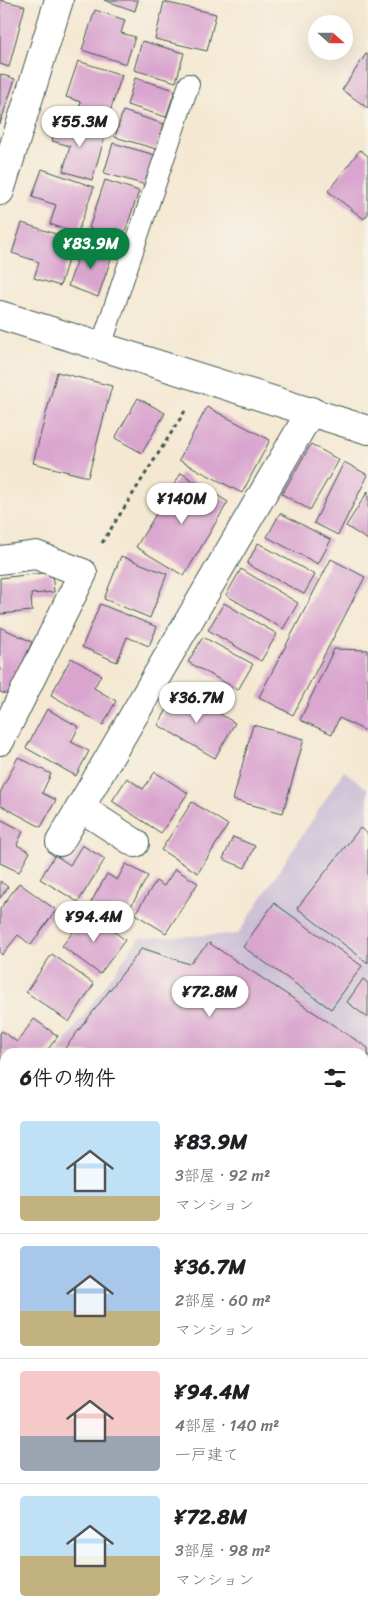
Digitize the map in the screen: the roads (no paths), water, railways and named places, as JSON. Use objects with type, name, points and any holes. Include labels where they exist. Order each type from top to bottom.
[{"type":"street","points":[[0,192],[60,0]]},
{"type":"street","points":[[0,315],[368,430]]},
{"type":"street","points":[[60,842],[311,411]]},
{"type":"street","points":[[0,560],[36,555],[83,573],[0,741]]},
{"type":"street","points":[[80,808],[134,843]]},
{"type":"lane","points":[[101,346],[189,84]]}]
